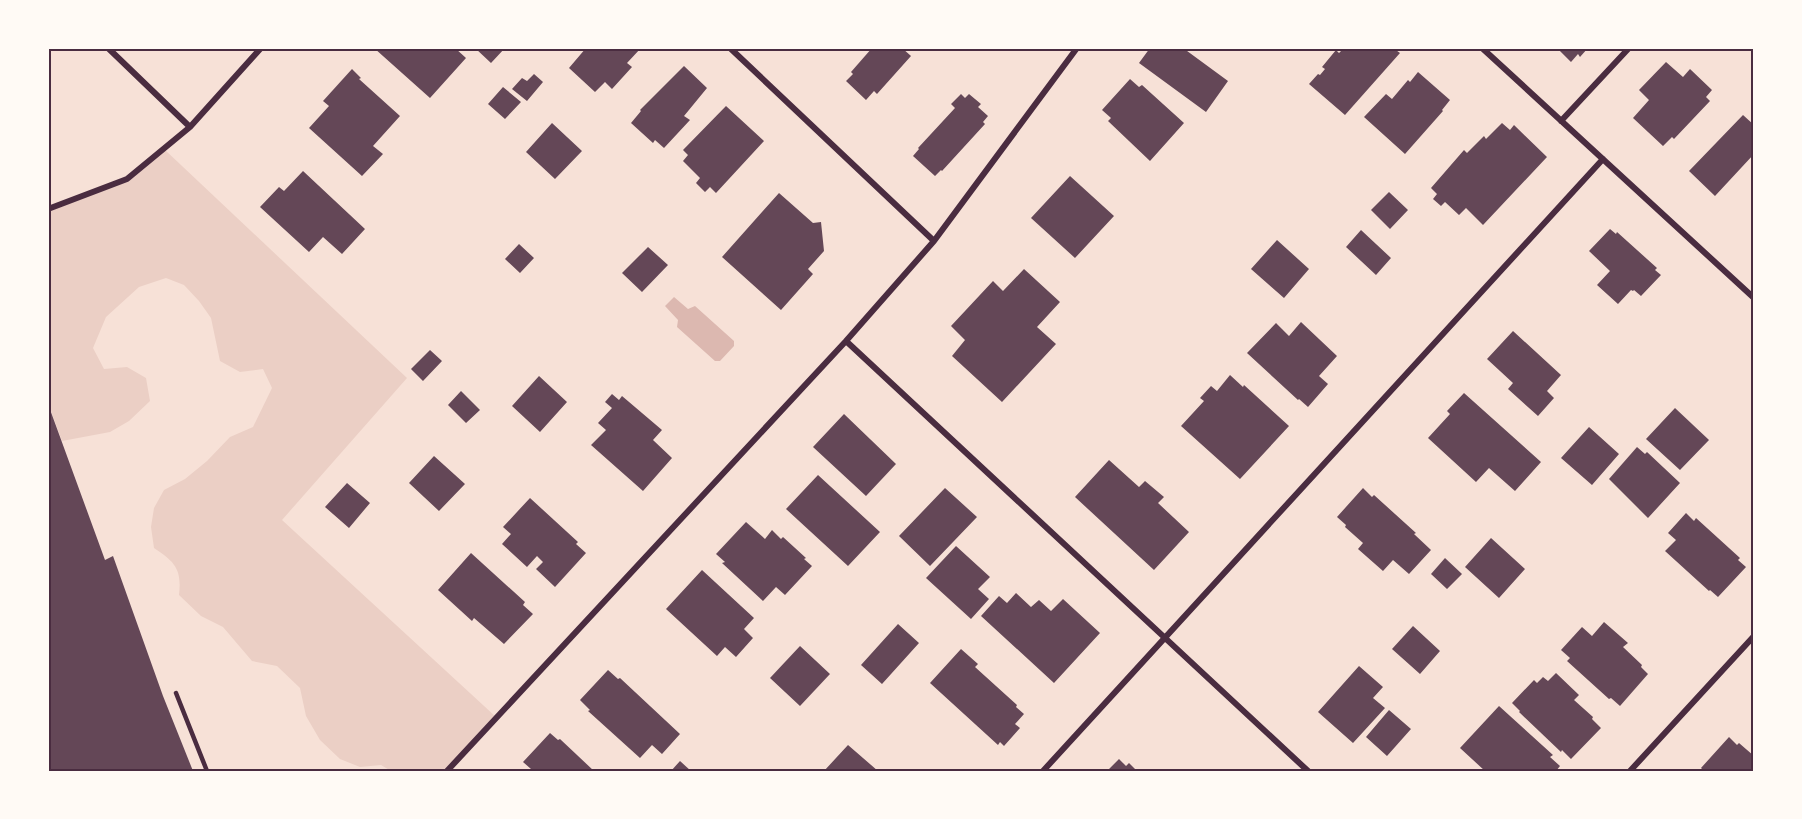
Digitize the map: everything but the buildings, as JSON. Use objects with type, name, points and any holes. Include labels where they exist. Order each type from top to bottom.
[{"type":"street","points":[[108,48],[190,127]]},
{"type":"street","points":[[48,209],[127,179],[190,127],[261,48]]},
{"type":"street","points":[[730,48],[934,241]]},
{"type":"street","points":[[447,771],[846,341],[934,241],[1077,48]]},
{"type":"street","points":[[1482,48],[1754,298]]},
{"type":"street","points":[[1561,121],[1629,48]]},
{"type":"street","points":[[1043,771],[1603,159]]},
{"type":"street","points":[[846,341],[1308,771]]},
{"type":"street","points":[[1630,771],[1754,636]]},
{"type":"lane","points":[[176,693],[207,771]]},
{"type":"shaded area","points":[[164,149],[407,378],[282,520],[496,717],[447,771],[391,771],[381,765],[360,767],[340,759],[320,740],[306,716],[300,688],[277,666],[252,661],[223,627],[201,616],[179,595],[178,572],[172,562],[154,548],[151,527],[154,508],[164,490],[185,479],[207,461],[230,437],[253,427],[272,388],[263,369],[240,372],[220,361],[211,318],[184,285],[166,278],[139,287],[106,317],[93,348],[104,369],[127,367],[146,378],[150,401],[129,421],[110,432],[62,441],[48,403],[48,209],[127,179]]},
{"type":"shaded area","points":[[674,297],[688,309],[695,306],[734,341],[734,346],[720,361],[715,361],[677,327],[678,320],[665,306]]}]
